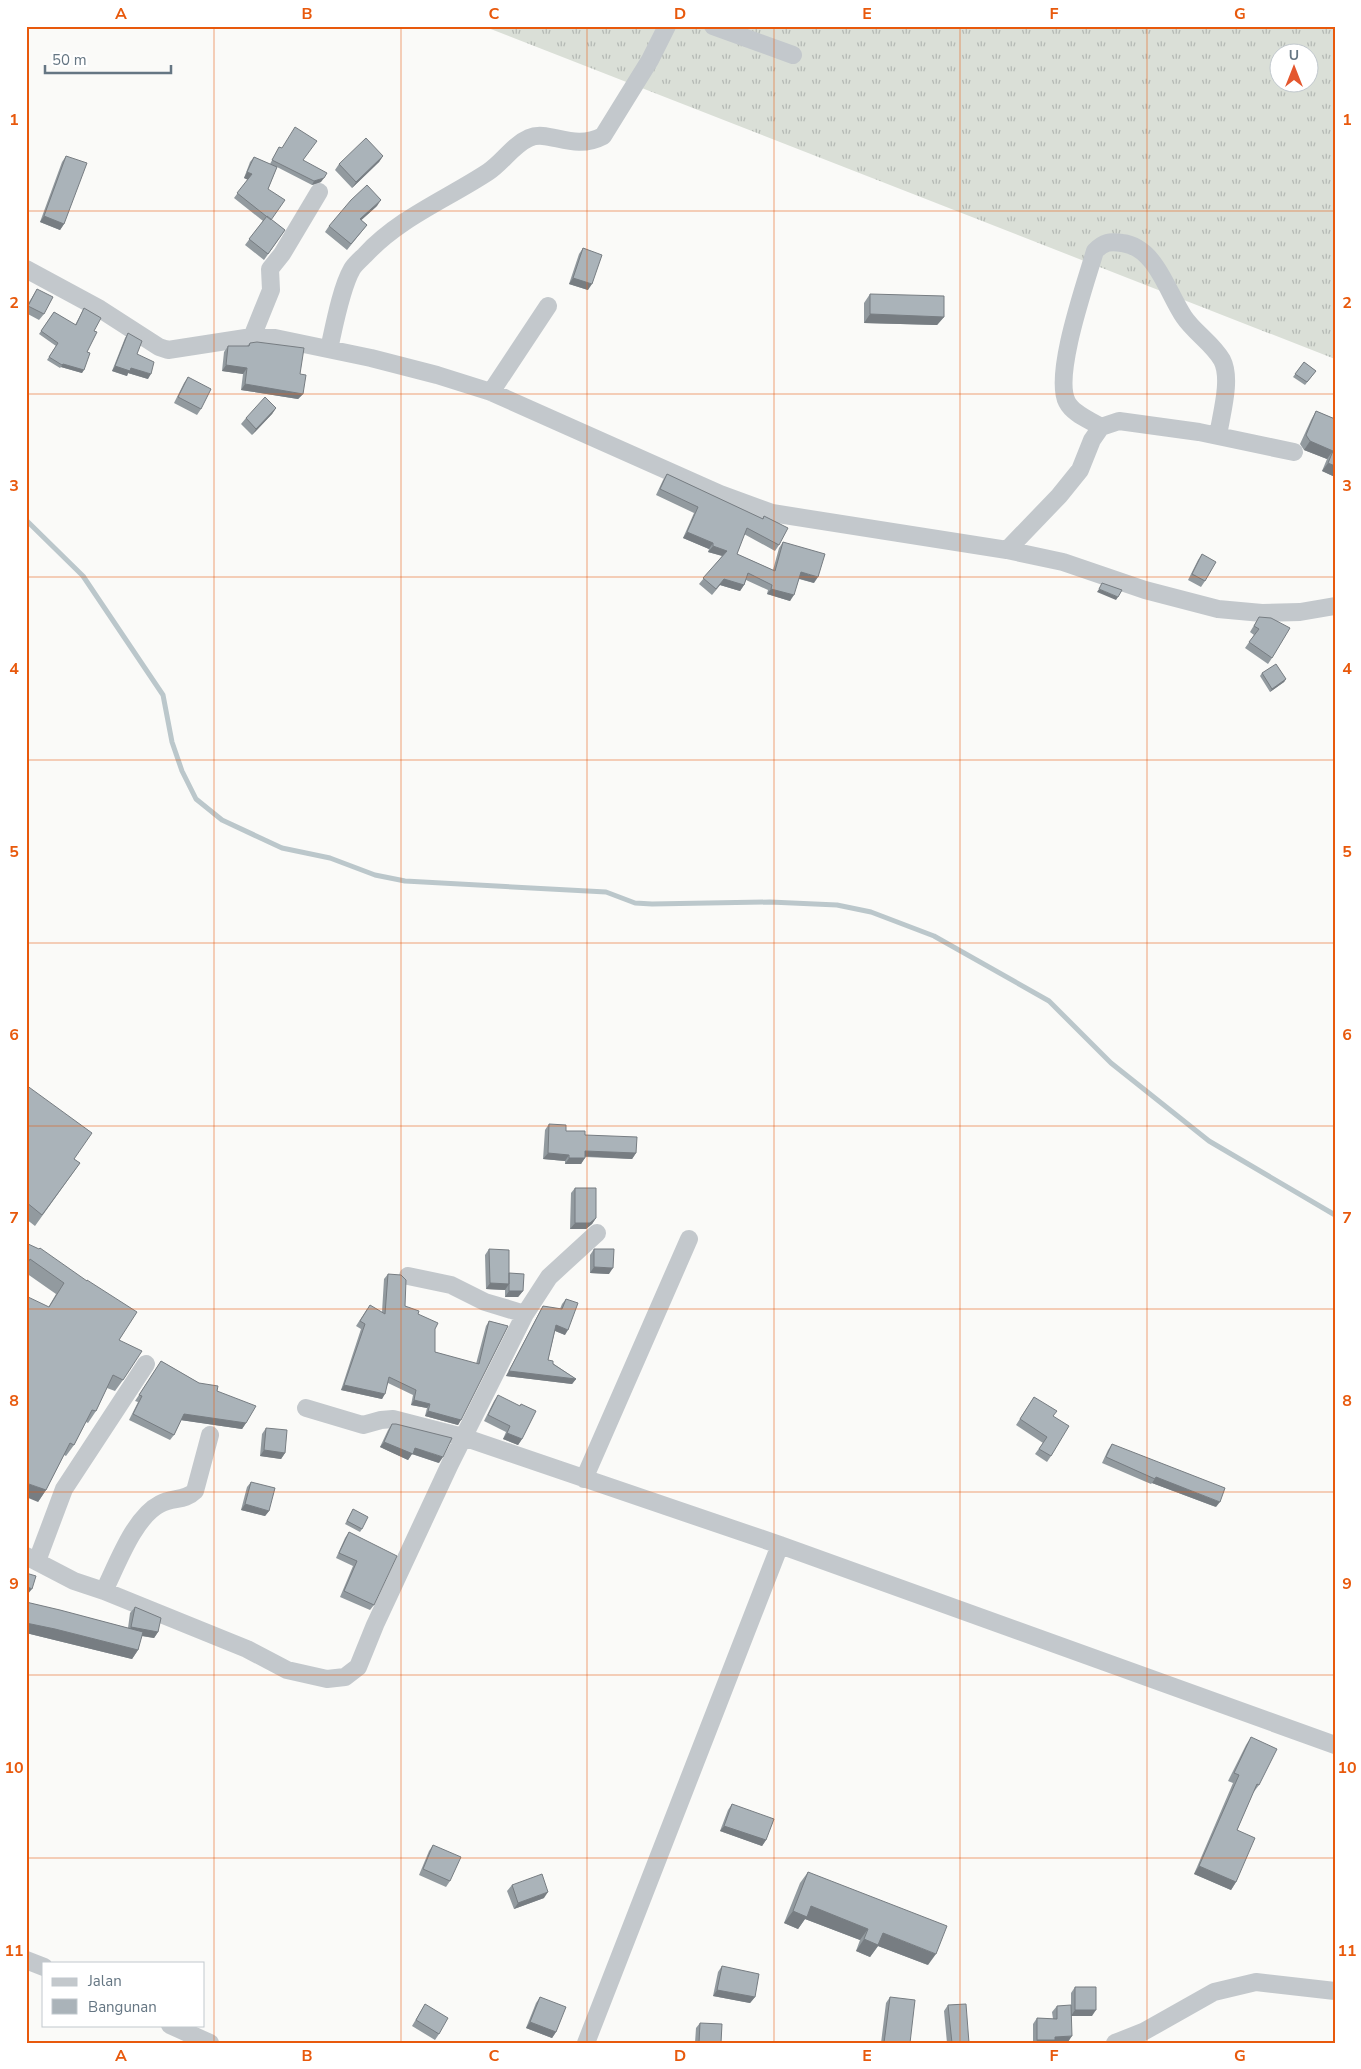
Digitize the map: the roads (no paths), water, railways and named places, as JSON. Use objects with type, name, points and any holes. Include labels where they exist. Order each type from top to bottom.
[{"type":"street","points":[[329,350],[352,268],[371,248],[410,218],[489,171],[530,137],[543,136],[578,143],[593,142],[603,136],[650,60],[667,26]]},
{"type":"street","points":[[713,26],[793,56]]},
{"type":"street","points":[[252,337],[271,290],[270,269],[282,254],[319,192]]},
{"type":"street","points":[[1101,427],[1073,410],[1066,401],[1065,355],[1095,251],[1104,243],[1114,242],[1130,244],[1149,257],[1184,317],[1222,360],[1226,380],[1218,436]]},
{"type":"street","points":[[26,269],[100,309],[159,347],[168,350],[252,337],[275,338],[437,375],[491,392],[720,494],[772,513],[1007,550],[1063,562],[1145,590],[1218,608],[1262,613],[1300,612],[1335,606]]},
{"type":"street","points":[[491,392],[548,306]]},
{"type":"street","points":[[1007,550],[1059,496],[1080,470],[1092,440],[1101,427],[1119,421],[1218,436],[1294,452]]},
{"type":"street","points":[[146,1364],[64,1489],[32,1559],[74,1581],[104,1591],[247,1649],[287,1670],[327,1679],[345,1677],[358,1667],[379,1616],[525,1314],[549,1277],[597,1233]]},
{"type":"street","points":[[584,1479],[689,1239]]},
{"type":"street","points":[[408,1276],[451,1285],[485,1302],[525,1314]]},
{"type":"street","points":[[306,1408],[363,1425],[392,1419],[464,1437],[780,1545],[1335,1745]]},
{"type":"street","points":[[104,1591],[131,1537],[144,1516],[160,1504],[189,1497],[195,1490],[210,1435]]},
{"type":"street","points":[[586,2043],[780,1545]]},
{"type":"street","points":[[26,1960],[42,1966]]},
{"type":"street","points":[[1115,2043],[1143,2032],[1214,1992],[1256,1982],[1335,1991]]},
{"type":"street","points":[[172,2026],[210,2043]]},
{"type":"waterway","points":[[26,520],[83,576],[163,695],[172,742],[182,771],[196,799],[222,820],[282,848],[330,858],[375,875],[405,881],[606,892],[635,903],[770,902],[837,905],[871,912],[934,936],[1049,1001],[1111,1063],[1209,1141],[1335,1215]]}]
